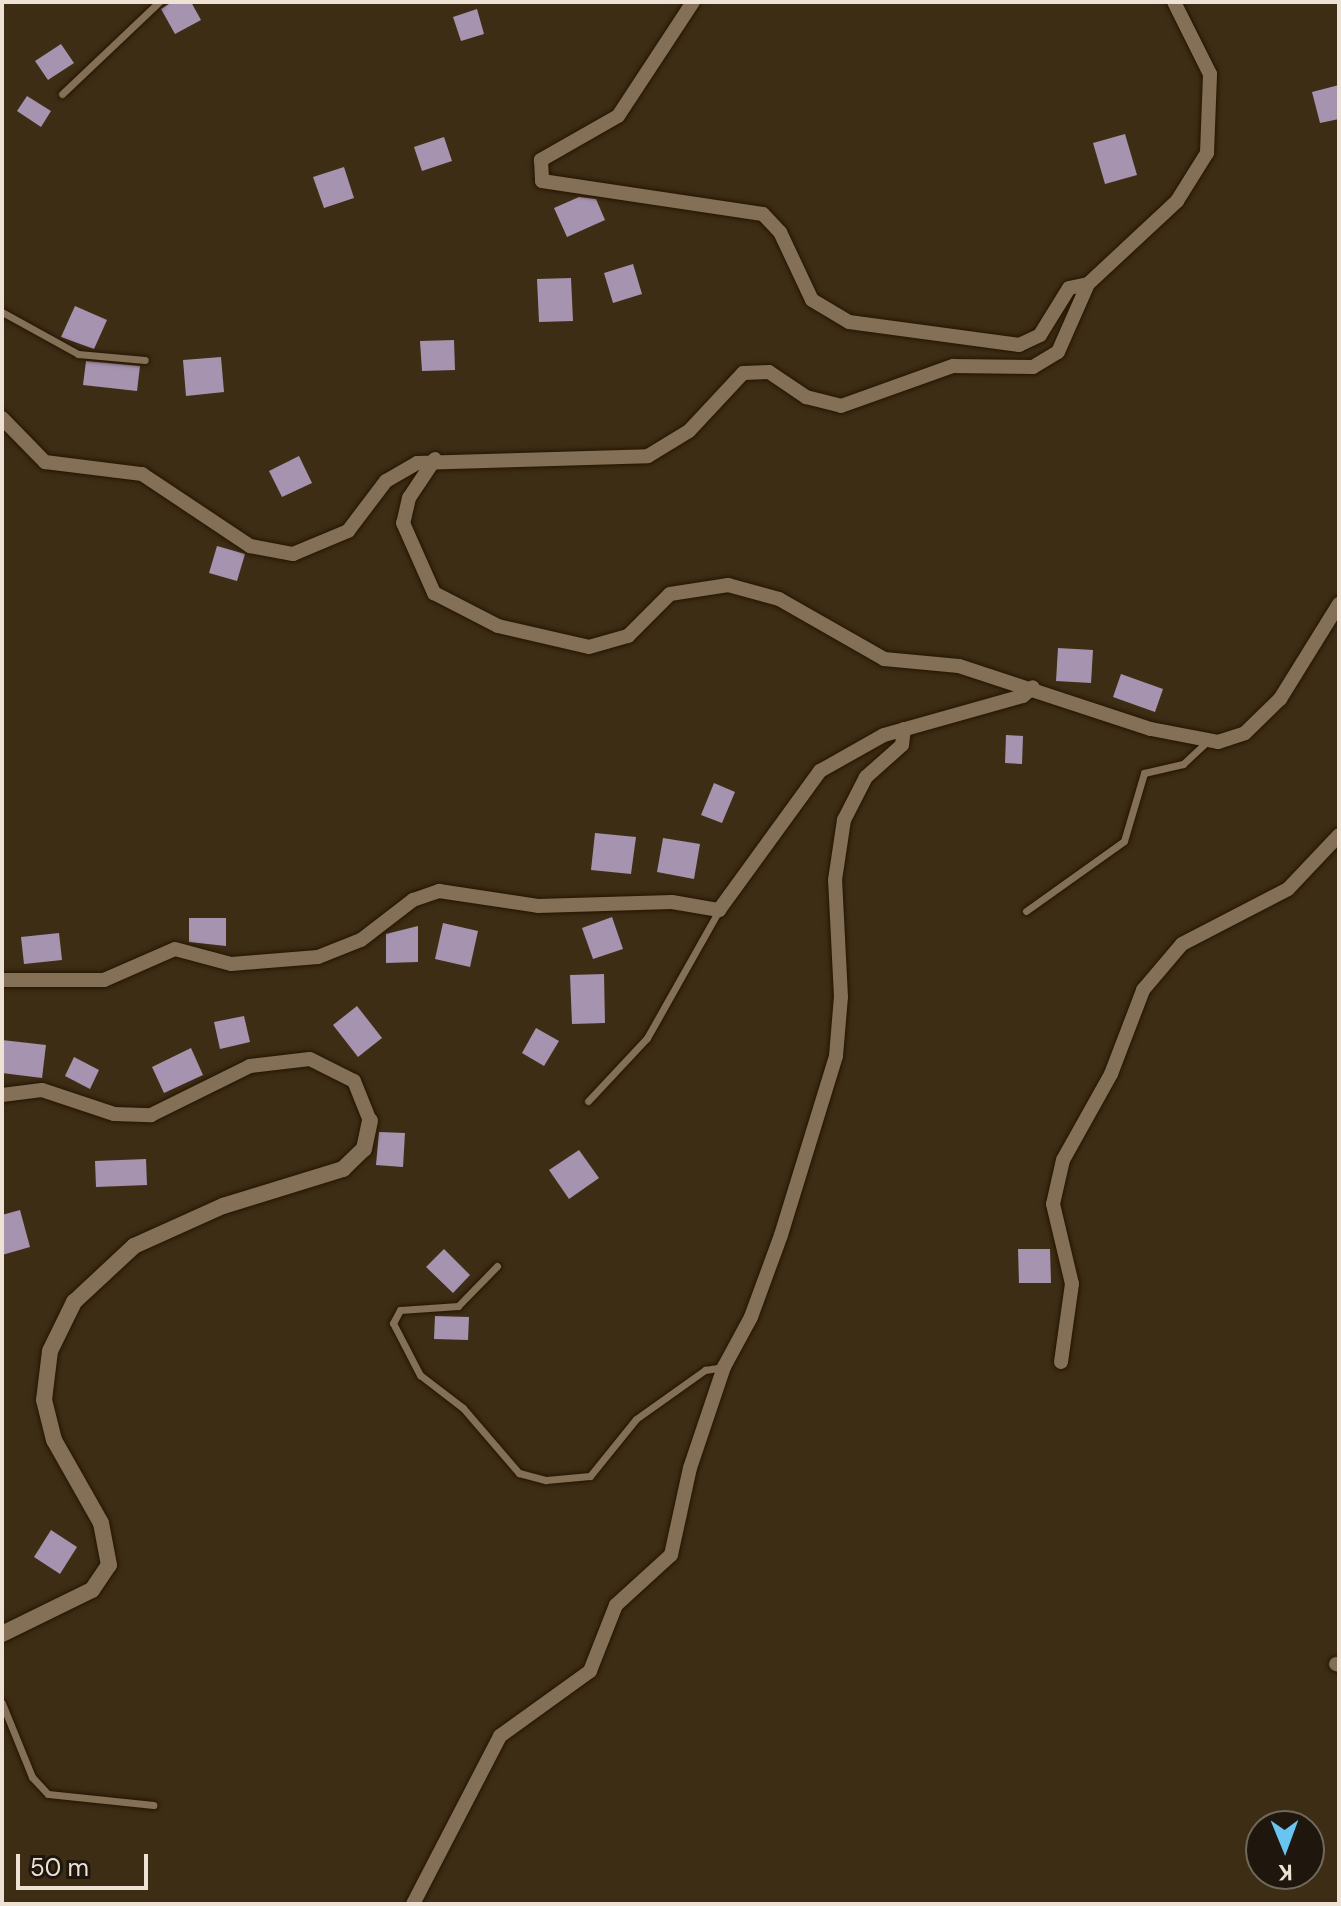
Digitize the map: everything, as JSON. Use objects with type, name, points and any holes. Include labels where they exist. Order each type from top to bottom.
[{"type":"street","points":[[693,2],[618,116],[541,160],[542,181],[763,214],[780,232],[812,300],[849,322],[1019,345],[1040,335],[1069,288],[1088,284]]},
{"type":"street","points":[[2,418],[45,462],[142,474],[268,552],[293,554],[335,541],[386,481],[435,459],[596,463],[648,456],[689,431],[733,380],[755,370],[841,406],[953,366],[1033,367],[1058,352],[1088,284],[1177,201],[1207,153],[1210,74],[1174,2]]},
{"type":"street","points":[[435,459],[404,509],[406,537],[434,593],[470,616],[604,646],[628,636],[670,594],[728,585],[779,599],[884,659],[959,666],[1207,742],[1245,733],[1280,699],[1339,604]]},
{"type":"street","points":[[2,980],[104,980],[175,949],[231,964],[318,957],[361,940],[413,900],[439,891],[538,906],[672,902],[719,910],[820,771],[904,729],[1023,696],[1033,687]]},
{"type":"street","points":[[413,1904],[500,1736],[590,1671],[616,1605],[667,1562],[724,1367],[776,1249],[836,1056],[841,997],[835,880],[844,820],[866,777],[902,745],[904,729]]},
{"type":"street","points":[[1061,1362],[1072,1284],[1053,1204],[1063,1160],[1111,1074],[1143,990],[1182,944],[1288,889],[1339,835]]},
{"type":"street","points":[[2,1095],[42,1090],[114,1114],[151,1115],[250,1066],[310,1059],[354,1081],[370,1121],[364,1149],[343,1169],[223,1206],[134,1246],[74,1302],[50,1351],[44,1400],[54,1440],[101,1523],[109,1565],[92,1590],[2,1634]]},
{"type":"lane","points":[[62,94],[159,2]]},
{"type":"lane","points":[[2,312],[78,354],[145,360]]},
{"type":"lane","points":[[1026,911],[1124,841],[1144,773],[1183,764],[1207,742]]},
{"type":"lane","points":[[588,1101],[647,1038],[719,910]]},
{"type":"lane","points":[[497,1266],[458,1306],[400,1310],[393,1323],[420,1375],[463,1408],[519,1473],[546,1480],[590,1476],[636,1419],[705,1370],[724,1367]]},
{"type":"lane","points":[[2,1703],[32,1777],[48,1794],[153,1805]]},
{"type":"building","points":[[172,2],[191,2],[201,20],[175,34],[161,9]]},
{"type":"building","points":[[477,9],[484,34],[461,41],[453,17]]},
{"type":"building","points":[[61,44],[74,63],[48,80],[35,61]]},
{"type":"building","points":[[1339,85],[1339,119],[1320,123],[1312,92]]},
{"type":"building","points":[[27,96],[51,111],[41,127],[17,111]]},
{"type":"building","points":[[1125,134],[1137,175],[1105,184],[1093,143]]},
{"type":"building","points":[[444,137],[452,161],[422,171],[414,147]]},
{"type":"building","points":[[344,167],[354,198],[324,208],[313,177]]},
{"type":"building","points":[[579,197],[596,199],[605,220],[567,237],[554,208]]},
{"type":"building","points":[[633,264],[642,294],[613,303],[604,273]]},
{"type":"building","points":[[571,278],[573,321],[539,322],[537,279]]},
{"type":"building","points":[[75,306],[107,320],[94,349],[61,337]]},
{"type":"building","points":[[454,340],[455,370],[422,371],[420,341]]},
{"type":"building","points":[[221,357],[224,392],[186,396],[183,360]]},
{"type":"building","points":[[86,361],[140,366],[137,391],[83,385]]},
{"type":"building","points":[[299,456],[312,483],[282,497],[269,471]]},
{"type":"building","points":[[217,546],[245,554],[237,581],[209,573]]},
{"type":"building","points":[[1058,648],[1093,650],[1091,683],[1056,681]]},
{"type":"building","points":[[1121,674],[1163,689],[1155,712],[1113,697]]},
{"type":"building","points":[[1006,735],[1023,736],[1022,764],[1005,763]]},
{"type":"building","points":[[714,783],[735,792],[722,823],[701,815]]},
{"type":"building","points":[[595,833],[636,837],[631,874],[591,870]]},
{"type":"building","points":[[663,838],[700,844],[694,879],[657,872]]},
{"type":"building","points":[[612,917],[623,949],[593,959],[582,928]]},
{"type":"building","points":[[189,918],[226,918],[226,946],[189,942]]},
{"type":"building","points":[[443,923],[478,931],[470,967],[435,959]]},
{"type":"building","points":[[418,926],[418,962],[386,963],[386,934]]},
{"type":"building","points":[[59,933],[62,960],[24,964],[21,937]]},
{"type":"building","points":[[604,974],[605,1023],[572,1024],[570,975]]},
{"type":"building","points":[[357,1006],[382,1038],[358,1057],[333,1025]]},
{"type":"building","points":[[244,1016],[250,1042],[220,1049],[214,1022]]},
{"type":"building","points":[[536,1028],[559,1041],[544,1066],[522,1053]]},
{"type":"building","points":[[2,1040],[46,1045],[42,1078],[2,1073]]},
{"type":"building","points":[[191,1048],[203,1075],[164,1093],[152,1067]]},
{"type":"building","points":[[74,1057],[99,1070],[90,1089],[65,1076]]},
{"type":"building","points":[[379,1132],[405,1133],[403,1167],[376,1165]]},
{"type":"building","points":[[579,1150],[599,1178],[569,1199],[549,1170]]},
{"type":"building","points":[[146,1159],[147,1185],[96,1187],[95,1161]]},
{"type":"building","points":[[20,1210],[30,1247],[2,1255],[2,1215]]},
{"type":"building","points":[[444,1249],[470,1275],[453,1293],[426,1267]]},
{"type":"building","points":[[1018,1249],[1050,1249],[1051,1283],[1019,1283]]},
{"type":"building","points":[[435,1316],[469,1317],[468,1340],[434,1339]]},
{"type":"building","points":[[51,1530],[77,1547],[60,1574],[34,1557]]}]
